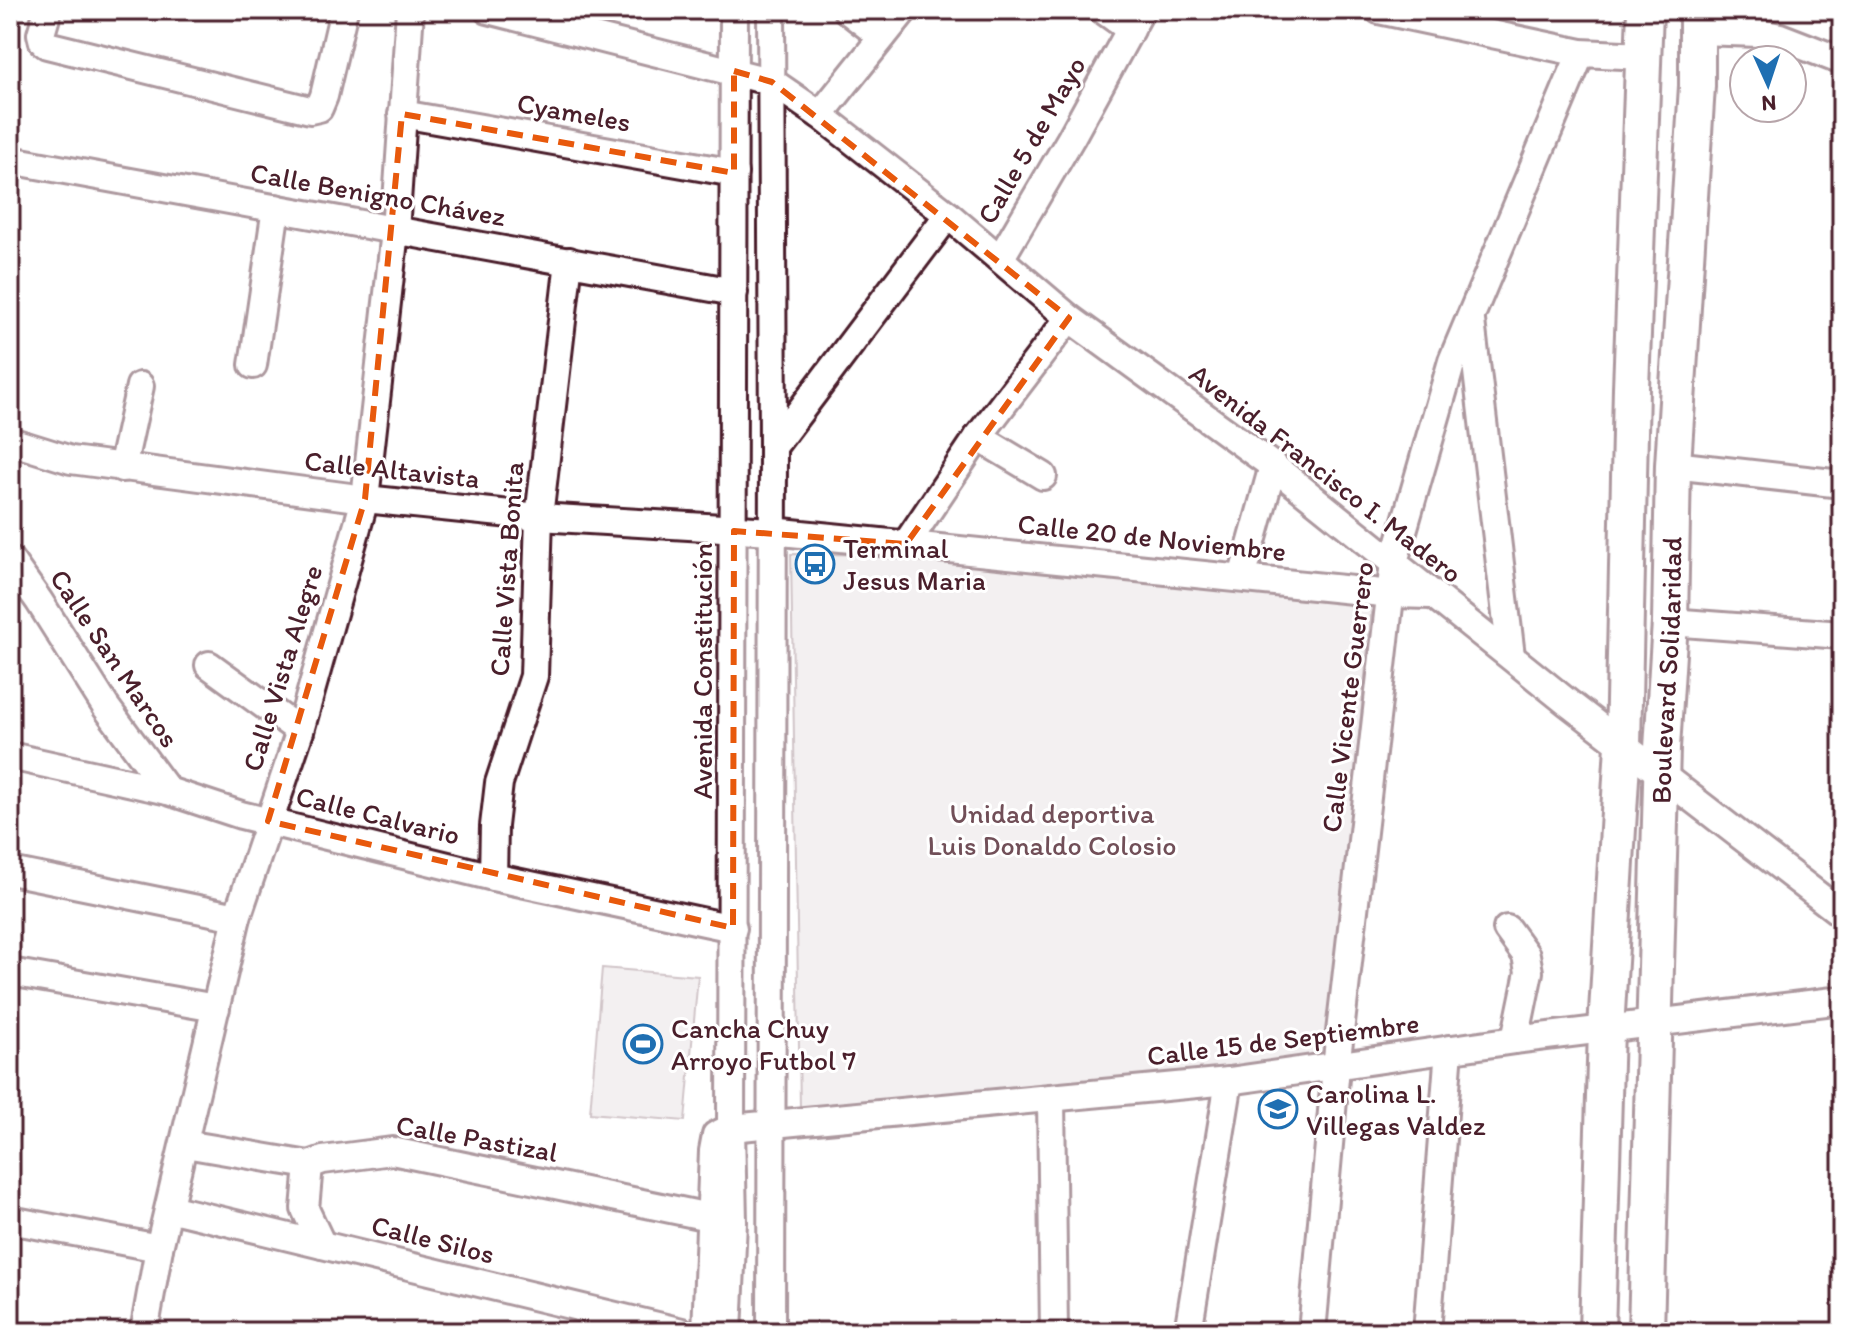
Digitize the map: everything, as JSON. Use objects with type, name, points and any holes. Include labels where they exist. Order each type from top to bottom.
[{"type":"main road","name":"Boulevard Solidaridad","points":[[1597,1332],[1606,1029],[1623,745],[1631,388],[1645,10]]},
{"type":"main road","name":"Boulevard Solidaridad","points":[[1646,1332],[1673,465],[1697,86],[1697,20]]},
{"type":"street","points":[[48,10],[41,34],[47,45],[310,110],[319,108],[324,96],[344,10]]},
{"type":"street","name":"Calle Vista Alegre","points":[[150,1331],[159,1248],[237,917],[300,731],[365,499],[395,231],[410,10]]},
{"type":"street","name":"Avenida Francisco I. Madero","points":[[488,10],[772,82],[820,115],[948,215],[1069,318],[1273,466],[1431,595],[1842,914]]},
{"type":"street","name":"Avenida Constitución","points":[[728,1332],[733,1222],[734,10]]},
{"type":"street","points":[[771,10],[771,1332]]},
{"type":"street","points":[[847,10],[882,37]]},
{"type":"street","points":[[820,115],[904,10]]},
{"type":"street","points":[[1103,10],[1136,20]]},
{"type":"street","points":[[1379,10],[1581,53],[1644,56]]},
{"type":"street","name":"Calle 5 de Mayo","points":[[1000,259],[1136,20]]},
{"type":"street","points":[[1697,20],[1780,37],[1842,61]]},
{"type":"street","name":"Calle Vicente Guerrero","points":[[1312,1332],[1336,1067],[1394,562],[1452,361],[1581,53]]},
{"type":"street","name":"Cyameles","points":[[402,114],[734,173]]},
{"type":"street","name":"Calle Benigno Chávez","points":[[10,160],[734,292]]},
{"type":"street","points":[[253,365],[276,208]]},
{"type":"street","points":[[773,447],[948,215]]},
{"type":"street","name":"Calle Vista Bonita","points":[[493,877],[499,783],[534,676],[539,517],[569,261]]},
{"type":"street","points":[[906,544],[978,437],[1069,318]]},
{"type":"street","points":[[1471,321],[1511,656]]},
{"type":"street","points":[[122,468],[140,386]]},
{"type":"street","points":[[978,437],[1043,476]]},
{"type":"street","name":"Calle Altavista","points":[[10,441],[71,460],[365,499],[539,517],[772,531]]},
{"type":"street","points":[[1673,465],[1842,484]]},
{"type":"street","points":[[1242,578],[1273,466]]},
{"type":"street","name":"Calle 20 de Noviembre","points":[[772,531],[1392,594],[1431,595]]},
{"type":"street","name":"Calle San Marcos","points":[[10,560],[106,707],[168,791]]},
{"type":"street","points":[[1670,622],[1842,635]]},
{"type":"street","points":[[209,665],[300,731]]},
{"type":"street","name":"Calle Calvario","points":[[10,756],[168,791],[268,821],[493,877],[733,928]]},
{"type":"street","points":[[10,871],[237,917]]},
{"type":"street","points":[[1507,929],[1526,955],[1529,972],[1515,1040]]},
{"type":"street","points":[[10,972],[216,1008]]},
{"type":"street","name":"Calle 15 de Septiembre","points":[[731,1128],[1229,1081],[1515,1040],[1842,1000]]},
{"type":"street","points":[[1427,1332],[1449,1049]]},
{"type":"street","points":[[1188,1332],[1229,1081]]},
{"type":"street","points":[[1051,1098],[1054,1332]]},
{"type":"street","points":[[706,1332],[713,1151],[716,1135],[731,1128]]},
{"type":"street","name":"Calle Pastizal","points":[[185,1144],[309,1165],[323,1160],[392,1151],[709,1217]]},
{"type":"street","points":[[309,1165],[305,1209],[322,1245]]},
{"type":"street","name":"Calle Silos","points":[[169,1208],[682,1332]]},
{"type":"street","points":[[10,1220],[159,1248]]},
{"type":"highlighted area","points":[[734,71],[772,82],[1069,318],[906,544],[734,531],[733,928],[268,821],[365,499],[402,114],[734,173]]},
{"type":"green space","name":"Unidad deportiva Luis Donaldo Colosio","points":[[791,554],[922,555],[1372,607],[1326,1060],[1210,1073],[800,1108]]},
{"type":"green space","name":"Cancha Chuy Arroyo Futbol 7","points":[[602,968],[698,976],[685,1121],[590,1113]]},
{"type":"place","name":"Terminal Jesus Maria","points":[[815,564]]},
{"type":"place","name":"Cancha Chuy Arroyo Futbol 7","points":[[643,1044]]},
{"type":"place","name":"Carolina L. Villegas Valdez","points":[[1278,1109]]}]
